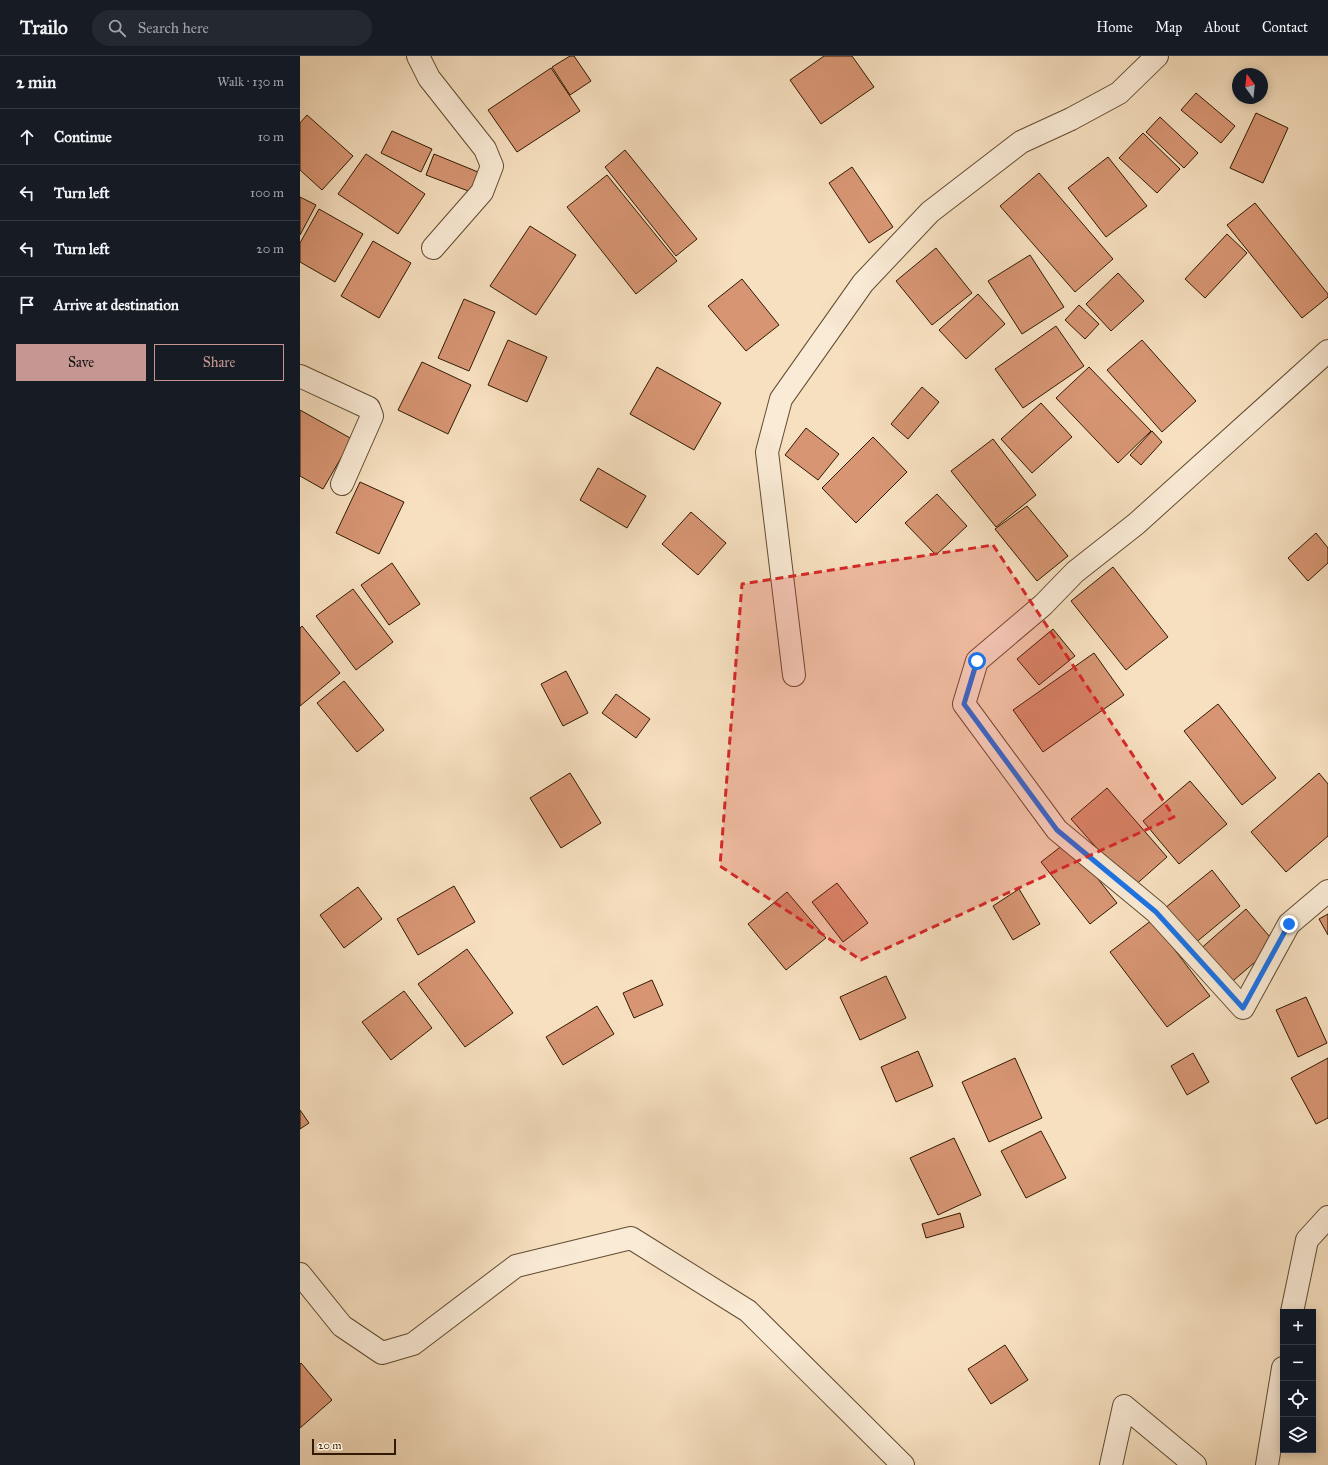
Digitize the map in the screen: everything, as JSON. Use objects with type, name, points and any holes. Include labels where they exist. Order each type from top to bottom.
[{"type":"street","points":[[418,56],[429,78],[485,149],[492,166],[482,192],[433,248]]},
{"type":"street","points":[[794,675],[767,452],[781,399],[864,283],[930,212],[1021,142],[1071,119],[1119,93],[1157,56]]},
{"type":"street","points":[[1328,351],[1136,524],[1075,572],[1043,605],[977,661],[964,704],[1057,830],[1156,912],[1243,1008],[1289,924],[1328,891]]},
{"type":"street","points":[[300,376],[369,408],[371,412],[372,416],[342,484]]},
{"type":"street","points":[[1293,1309],[1307,1240],[1328,1217]]},
{"type":"street","points":[[300,1274],[342,1326],[382,1353],[413,1344],[516,1266],[631,1238],[748,1311],[903,1465]]},
{"type":"street","points":[[1267,1465],[1281,1381]]},
{"type":"street","points":[[1111,1465],[1124,1406],[1195,1465]]},
{"type":"highlighted area","points":[[993,545],[1174,817],[861,960],[720,866],[742,584]]},
{"type":"building","points":[[570,56],[574,56],[591,81],[570,95],[552,67]]},
{"type":"building","points":[[824,56],[852,56],[874,87],[821,124],[790,80]]},
{"type":"building","points":[[551,68],[580,111],[517,152],[488,110]]},
{"type":"building","points":[[1196,93],[1235,126],[1221,143],[1181,110]]},
{"type":"building","points":[[1256,113],[1288,128],[1263,183],[1230,168]]},
{"type":"building","points":[[307,115],[353,156],[322,190],[300,170],[300,123]]},
{"type":"building","points":[[1160,117],[1198,153],[1184,168],[1146,132]]},
{"type":"building","points":[[392,131],[432,149],[421,172],[381,153]]},
{"type":"building","points":[[1143,133],[1180,169],[1157,193],[1119,158]]},
{"type":"building","points":[[625,150],[697,239],[676,256],[605,167]]},
{"type":"building","points":[[366,154],[425,194],[398,234],[338,194]]},
{"type":"building","points":[[434,154],[478,172],[471,192],[426,175]]},
{"type":"building","points":[[1108,157],[1147,206],[1106,237],[1068,188]]},
{"type":"building","points":[[852,167],[893,227],[869,243],[829,183]]},
{"type":"building","points":[[1039,173],[1113,259],[1075,292],[1000,206]]},
{"type":"building","points":[[607,175],[677,261],[636,294],[567,207]]},
{"type":"building","points":[[300,197],[316,205],[300,235]]},
{"type":"building","points":[[1255,203],[1328,294],[1328,297],[1302,318],[1227,225]]},
{"type":"building","points":[[319,209],[363,234],[335,282],[300,262],[300,243]]},
{"type":"building","points":[[530,226],[576,255],[536,315],[490,286]]},
{"type":"building","points":[[1227,234],[1247,253],[1205,298],[1185,279]]},
{"type":"building","points":[[373,241],[411,263],[379,318],[341,296]]},
{"type":"building","points":[[936,248],[972,293],[932,325],[896,281]]},
{"type":"building","points":[[1030,255],[1064,307],[1022,334],[988,281]]},
{"type":"building","points":[[1118,273],[1144,301],[1111,331],[1086,304]]},
{"type":"building","points":[[742,279],[779,325],[746,351],[708,306]]},
{"type":"building","points":[[978,294],[1005,324],[966,359],[939,330]]},
{"type":"building","points":[[464,299],[495,312],[469,371],[438,358]]},
{"type":"building","points":[[1079,305],[1099,324],[1085,339],[1065,320]]},
{"type":"building","points":[[1056,326],[1084,366],[1023,408],[995,369]]},
{"type":"building","points":[[508,340],[547,357],[527,402],[488,385]]},
{"type":"building","points":[[1142,340],[1196,401],[1162,432],[1107,370]]},
{"type":"building","points":[[422,362],[471,385],[448,434],[398,410]]},
{"type":"building","points":[[657,367],[721,403],[694,450],[630,414]]},
{"type":"building","points":[[1089,367],[1151,431],[1118,463],[1056,398]]},
{"type":"building","points":[[922,387],[939,402],[908,439],[891,424]]},
{"type":"building","points":[[1041,403],[1072,437],[1032,473],[1001,439]]},
{"type":"building","points":[[300,410],[352,439],[323,489],[300,476]]},
{"type":"building","points":[[806,428],[839,454],[818,480],[785,455]]},
{"type":"building","points":[[1152,431],[1162,442],[1141,465],[1130,455]]},
{"type":"building","points":[[873,437],[907,472],[856,523],[822,488]]},
{"type":"building","points":[[993,439],[1036,495],[996,527],[951,471]]},
{"type":"building","points":[[598,468],[646,496],[627,528],[580,500]]},
{"type":"building","points":[[360,482],[404,502],[379,554],[336,533]]},
{"type":"building","points":[[937,494],[967,526],[936,555],[905,523]]},
{"type":"building","points":[[1027,506],[1068,556],[1037,581],[995,529]]},
{"type":"building","points":[[691,512],[726,543],[698,575],[662,544]]},
{"type":"building","points":[[1316,533],[1328,548],[1328,563],[1308,581],[1288,558]]},
{"type":"building","points":[[392,563],[420,604],[389,625],[361,585]]},
{"type":"building","points":[[1113,567],[1168,637],[1126,670],[1071,601]]},
{"type":"building","points":[[353,589],[393,642],[356,670],[316,616]]},
{"type":"building","points":[[302,626],[340,673],[300,706],[300,628]]},
{"type":"building","points":[[1053,629],[1075,656],[1039,685],[1017,659]]},
{"type":"building","points":[[1094,653],[1124,695],[1043,752],[1013,710]]},
{"type":"building","points":[[566,671],[588,713],[563,726],[541,684]]},
{"type":"building","points":[[344,681],[384,730],[357,752],[317,703]]},
{"type":"building","points":[[616,694],[650,719],[636,738],[602,713]]},
{"type":"building","points":[[1218,704],[1276,778],[1242,805],[1184,731]]},
{"type":"building","points":[[570,773],[601,823],[561,848],[530,798]]},
{"type":"building","points":[[1319,773],[1328,784],[1328,836],[1286,872],[1251,832]]},
{"type":"building","points":[[1190,781],[1227,824],[1179,864],[1143,821]]},
{"type":"building","points":[[1107,788],[1167,857],[1132,888],[1071,819]]},
{"type":"building","points":[[1068,841],[1117,903],[1090,924],[1041,862]]},
{"type":"building","points":[[1212,870],[1240,906],[1194,944],[1165,908]]},
{"type":"building","points":[[837,883],[868,923],[843,942],[812,902]]},
{"type":"building","points":[[454,886],[475,922],[418,955],[397,919]]},
{"type":"building","points":[[358,887],[382,919],[344,948],[320,915]]},
{"type":"building","points":[[1019,889],[1040,924],[1013,940],[993,906]]},
{"type":"building","points":[[787,892],[826,938],[786,970],[748,924]]},
{"type":"building","points":[[1246,909],[1276,944],[1227,986],[1198,951]]},
{"type":"building","points":[[1328,914],[1328,935],[1319,919]]},
{"type":"building","points":[[1152,920],[1210,996],[1167,1027],[1110,952]]},
{"type":"building","points":[[467,949],[513,1013],[465,1047],[418,984]]},
{"type":"building","points":[[886,976],[906,1018],[860,1040],[840,997]]},
{"type":"building","points":[[652,980],[663,1005],[634,1018],[623,993]]},
{"type":"building","points":[[404,991],[432,1028],[391,1060],[362,1022]]},
{"type":"building","points":[[1306,997],[1327,1043],[1298,1057],[1276,1010]]},
{"type":"building","points":[[597,1006],[614,1034],[563,1065],[546,1037]]},
{"type":"building","points":[[918,1051],[933,1086],[896,1102],[881,1067]]},
{"type":"building","points":[[1193,1053],[1209,1082],[1187,1095],[1171,1066]]},
{"type":"building","points":[[1015,1058],[1042,1118],[989,1142],[962,1082]]},
{"type":"building","points":[[1328,1058],[1328,1118],[1316,1124],[1291,1078]]},
{"type":"building","points":[[300,1110],[309,1123],[300,1129]]},
{"type":"building","points":[[1041,1131],[1066,1178],[1026,1198],[1001,1151]]},
{"type":"building","points":[[954,1138],[981,1195],[938,1215],[910,1158]]},
{"type":"building","points":[[960,1213],[964,1227],[926,1238],[922,1224]]},
{"type":"building","points":[[1005,1345],[1028,1380],[991,1404],[968,1369]]},
{"type":"building","points":[[301,1363],[332,1400],[300,1428],[300,1364]]},
{"type":"route","points":[[977,661],[964,704],[1057,830],[1156,912],[1243,1008],[1289,924]]}]
